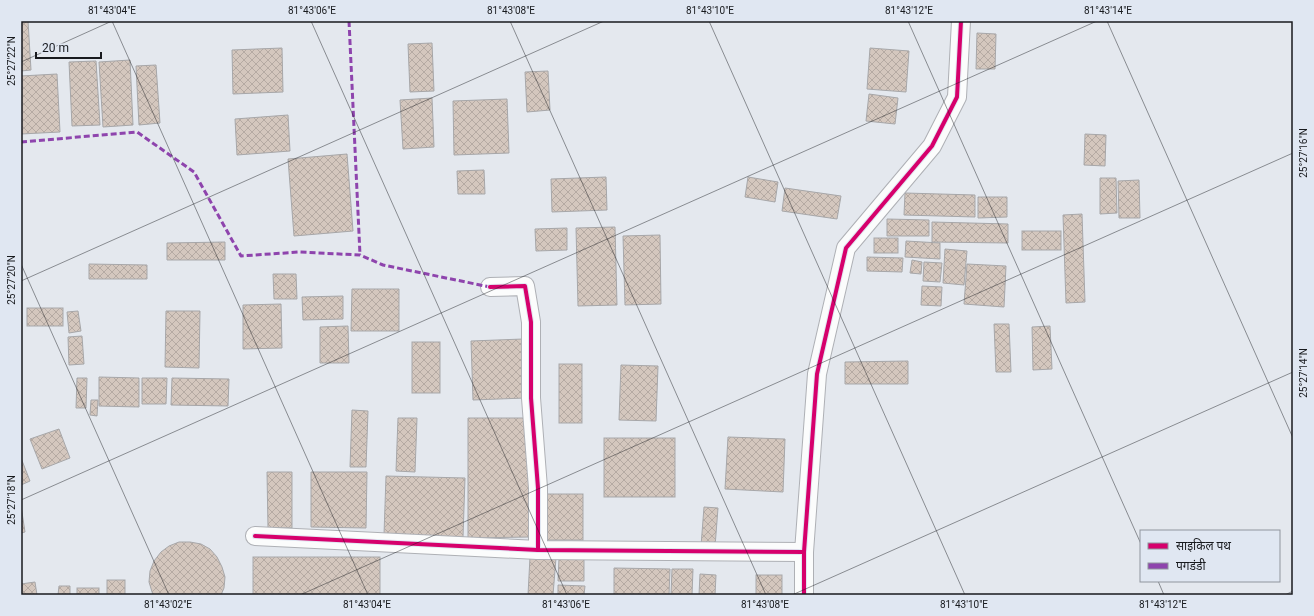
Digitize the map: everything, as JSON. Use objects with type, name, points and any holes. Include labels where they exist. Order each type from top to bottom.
[{"type":"street","points":[[804,595],[804,552],[817,374],[846,248],[932,146],[957,97],[961,21]]},
{"type":"street","points":[[490,286],[525,286],[531,322],[531,398],[538,488],[538,550]]},
{"type":"street","points":[[256,536],[538,550],[804,552]]},
{"type":"building","points":[[21,21],[28,21],[31,70],[21,71]]},
{"type":"building","points":[[977,33],[996,34],[995,69],[976,69]]},
{"type":"building","points":[[432,43],[434,91],[410,92],[408,44]]},
{"type":"building","points":[[282,48],[283,92],[233,94],[232,50]]},
{"type":"building","points":[[870,48],[909,51],[906,92],[867,89]]},
{"type":"building","points":[[130,60],[133,125],[103,127],[99,62]]},
{"type":"building","points":[[96,61],[100,125],[72,126],[69,62]]},
{"type":"building","points":[[156,65],[160,123],[139,125],[136,66]]},
{"type":"building","points":[[548,71],[550,110],[527,112],[525,72]]},
{"type":"building","points":[[57,74],[60,132],[21,134],[21,76]]},
{"type":"building","points":[[869,94],[898,98],[895,124],[866,121]]},
{"type":"building","points":[[432,98],[434,147],[403,149],[400,100]]},
{"type":"building","points":[[507,99],[509,153],[454,155],[453,101]]},
{"type":"building","points":[[288,115],[290,151],[237,155],[235,119]]},
{"type":"building","points":[[1085,134],[1106,135],[1105,166],[1084,165]]},
{"type":"building","points":[[347,154],[353,231],[294,236],[288,159]]},
{"type":"building","points":[[484,170],[485,194],[458,194],[457,171]]},
{"type":"building","points":[[606,177],[607,210],[552,212],[551,179]]},
{"type":"building","points":[[748,177],[778,182],[775,202],[745,197]]},
{"type":"building","points":[[1100,178],[1116,178],[1117,213],[1100,214]]},
{"type":"building","points":[[1139,180],[1140,218],[1119,218],[1118,181]]},
{"type":"building","points":[[785,188],[841,196],[837,219],[782,211]]},
{"type":"building","points":[[905,193],[975,195],[975,217],[904,215]]},
{"type":"building","points":[[978,197],[1007,197],[1007,217],[978,218]]},
{"type":"building","points":[[1082,214],[1085,302],[1066,303],[1063,215]]},
{"type":"building","points":[[887,219],[929,220],[929,236],[887,236]]},
{"type":"building","points":[[932,222],[1008,224],[1008,243],[932,242]]},
{"type":"building","points":[[615,227],[617,305],[578,306],[576,228]]},
{"type":"building","points":[[567,228],[567,250],[536,251],[535,229]]},
{"type":"building","points":[[1022,231],[1061,231],[1061,250],[1022,250]]},
{"type":"building","points":[[660,235],[661,304],[625,305],[623,236]]},
{"type":"building","points":[[874,238],[898,238],[898,253],[874,253]]},
{"type":"building","points":[[906,241],[940,243],[940,259],[905,257]]},
{"type":"building","points":[[225,242],[225,260],[167,260],[167,243]]},
{"type":"building","points":[[945,249],[967,251],[964,285],[943,283]]},
{"type":"building","points":[[867,257],[903,258],[902,272],[867,271]]},
{"type":"building","points":[[912,260],[922,262],[921,274],[910,273]]},
{"type":"building","points":[[924,262],[942,263],[940,282],[923,281]]},
{"type":"building","points":[[89,264],[147,265],[147,279],[89,279]]},
{"type":"building","points":[[967,264],[1006,266],[1004,307],[964,304]]},
{"type":"building","points":[[273,274],[296,274],[297,299],[274,299]]},
{"type":"building","points":[[922,286],[942,287],[941,306],[921,305]]},
{"type":"building","points":[[352,289],[399,289],[399,331],[351,331]]},
{"type":"building","points":[[343,296],[343,319],[303,320],[302,297]]},
{"type":"building","points":[[281,304],[282,348],[243,349],[243,305]]},
{"type":"building","points":[[27,308],[63,308],[63,326],[27,326]]},
{"type":"building","points":[[78,311],[81,331],[69,333],[67,312]]},
{"type":"building","points":[[166,311],[200,311],[199,368],[165,367]]},
{"type":"building","points":[[994,324],[1009,324],[1011,372],[996,372]]},
{"type":"building","points":[[348,326],[349,363],[320,363],[320,327]]},
{"type":"building","points":[[1050,326],[1052,369],[1033,370],[1032,327]]},
{"type":"building","points":[[82,336],[84,364],[69,365],[68,337]]},
{"type":"building","points":[[523,339],[525,398],[473,400],[471,341]]},
{"type":"building","points":[[412,342],[440,342],[440,393],[412,393]]},
{"type":"building","points":[[908,361],[908,384],[845,384],[845,362]]},
{"type":"building","points":[[559,364],[582,364],[582,423],[559,423]]},
{"type":"building","points":[[621,365],[658,366],[656,421],[619,420]]},
{"type":"building","points":[[99,377],[139,378],[139,407],[99,406]]},
{"type":"building","points":[[77,378],[87,378],[86,408],[76,408]]},
{"type":"building","points":[[142,378],[167,378],[166,404],[142,404]]},
{"type":"building","points":[[172,378],[229,379],[228,406],[171,405]]},
{"type":"building","points":[[91,400],[98,400],[97,416],[90,415]]},
{"type":"building","points":[[352,410],[368,411],[366,467],[350,467]]},
{"type":"building","points":[[398,418],[417,418],[415,472],[396,471]]},
{"type":"building","points":[[468,418],[530,418],[530,537],[468,538]]},
{"type":"building","points":[[59,429],[70,458],[42,469],[30,439]]},
{"type":"building","points":[[728,437],[785,439],[783,492],[725,489]]},
{"type":"building","points":[[604,438],[675,438],[675,497],[604,497]]},
{"type":"building","points":[[21,458],[30,481],[21,485]]},
{"type":"building","points":[[267,472],[292,472],[292,528],[268,528]]},
{"type":"building","points":[[311,472],[367,472],[366,528],[311,527]]},
{"type":"building","points":[[386,476],[465,478],[463,537],[384,535]]},
{"type":"building","points":[[543,494],[583,494],[583,540],[543,540]]},
{"type":"building","points":[[21,506],[25,532],[21,533]]},
{"type":"building","points":[[704,507],[718,508],[715,547],[701,546]]},
{"type":"building","points":[[179,542],[201,544],[210,549],[217,557],[225,577],[224,588],[221,595],[153,595],[149,582],[150,571],[154,561],[161,552],[169,546]]},
{"type":"building","points":[[253,557],[380,557],[380,595],[253,595]]},
{"type":"building","points":[[530,557],[556,558],[553,595],[528,595]]},
{"type":"building","points":[[559,558],[584,558],[584,581],[558,581]]},
{"type":"building","points":[[614,568],[670,569],[669,595],[614,595]]},
{"type":"building","points":[[672,569],[693,569],[692,595],[671,595]]},
{"type":"building","points":[[700,574],[716,575],[715,595],[699,595]]},
{"type":"building","points":[[756,575],[782,575],[782,595],[756,595]]},
{"type":"building","points":[[107,580],[125,580],[125,595],[107,595]]},
{"type":"building","points":[[35,582],[37,595],[21,595],[21,584]]},
{"type":"building","points":[[558,585],[585,586],[584,595],[558,595]]},
{"type":"building","points":[[59,586],[70,586],[70,595],[58,595]]},
{"type":"building","points":[[77,588],[99,588],[99,595],[77,595]]},
{"type":"marked path","points":[[349,21],[360,255]]},
{"type":"marked path","points":[[21,142],[137,132],[194,172],[241,256],[299,252],[360,255],[383,265],[490,287]]},
{"type":"cycle path","points":[[804,595],[804,552],[817,374],[846,248],[932,146],[957,97],[961,21]]},
{"type":"cycle path","points":[[490,287],[525,286],[531,322],[531,398],[538,488],[538,550]]},
{"type":"cycle path","points":[[255,536],[538,550],[804,552]]}]
